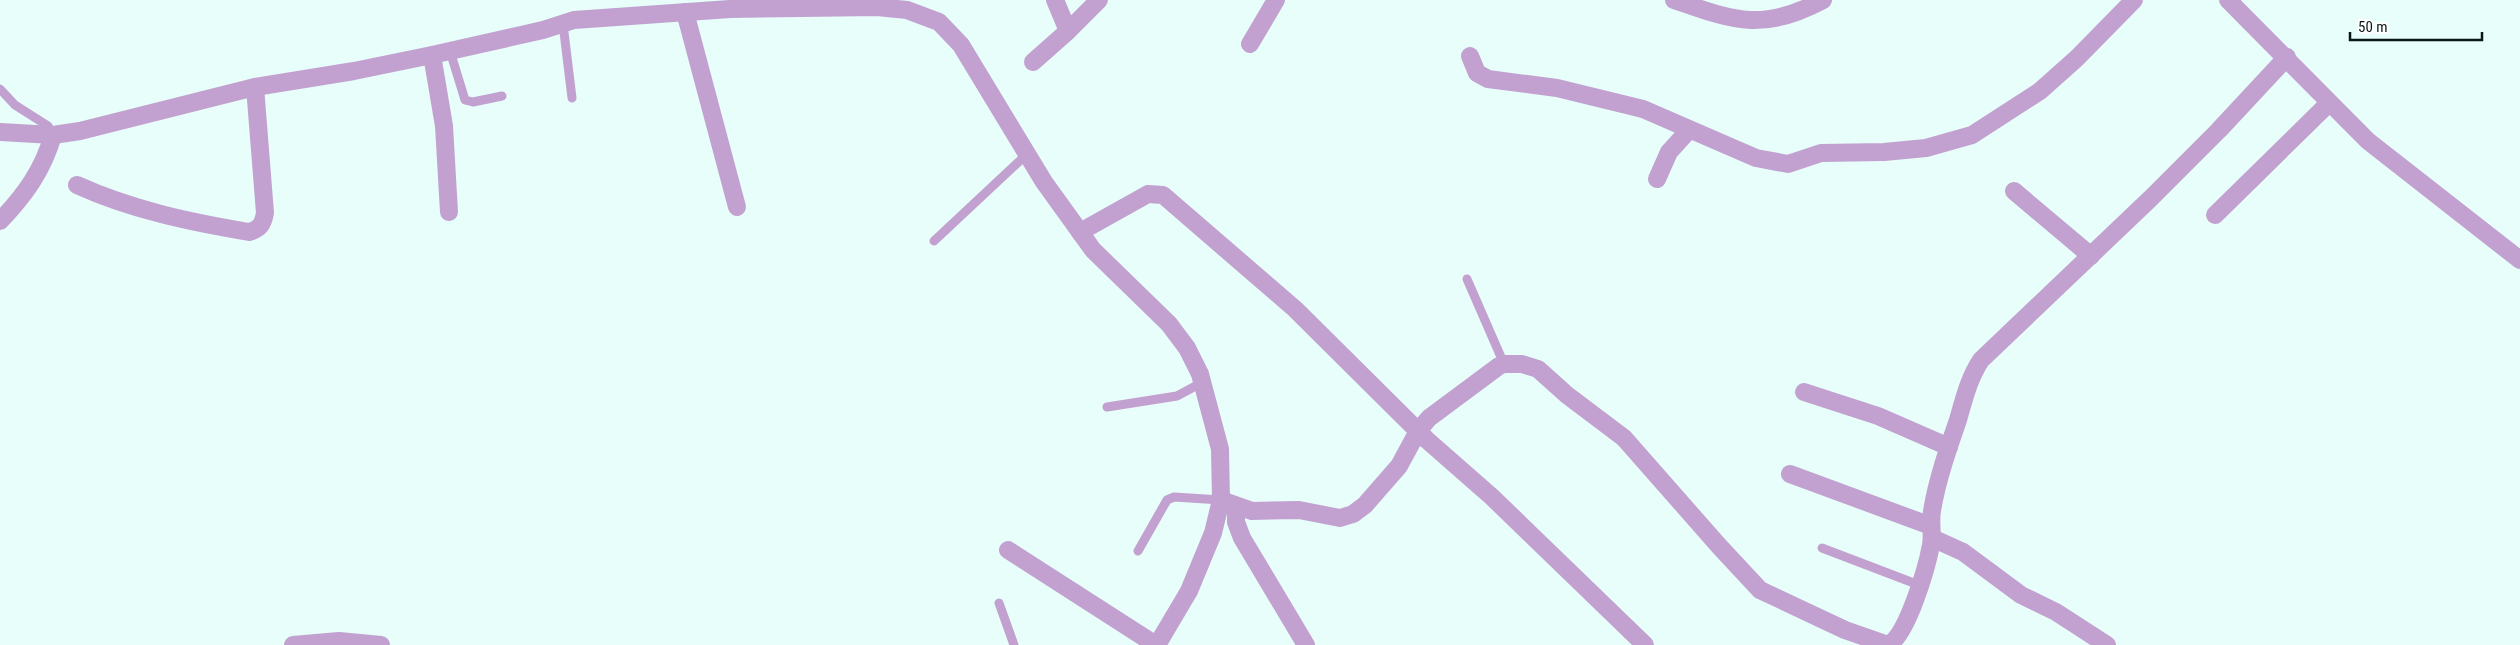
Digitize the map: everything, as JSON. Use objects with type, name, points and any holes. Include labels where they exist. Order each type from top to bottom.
[{"type":"street","points":[[1055,0],[1068,31]]},
{"type":"street","points":[[1033,62],[1099,0]]},
{"type":"street","points":[[1250,44],[1276,0]]},
{"type":"street","points":[[1674,0],[1727,18],[1761,20],[1787,16],[1823,0]]},
{"type":"street","points":[[1470,56],[1477,73],[1488,79],[1557,88],[1623,104],[1658,114],[1689,130],[1756,158],[1788,164],[1821,153],[1884,152],[1926,148],[1954,142],[1972,135],[2040,91],[2077,58],[2134,0]]},
{"type":"street","points":[[2228,0],[2368,141],[2520,260]]},
{"type":"street","points":[[0,132],[53,135],[80,131],[255,86],[354,71],[598,17],[684,12],[727,4],[878,7],[907,10],[939,22],[961,45],[1026,154],[1092,250],[1169,324],[1187,348],[1203,382],[1220,449],[1229,503],[1242,538],[1306,645]]},
{"type":"street","points":[[684,12],[737,207]]},
{"type":"street","points":[[432,55],[444,126],[449,212]]},
{"type":"street","points":[[1229,503],[1252,511],[1299,510],[1340,518],[1353,514],[1365,505],[1399,466],[1418,431],[1428,418],[1504,364],[1522,364],[1538,369],[1567,395],[1624,438],[1760,590],[1845,630],[1888,644],[1892,642],[1908,620],[1919,585],[1931,532],[1932,512],[1949,447],[1969,382],[1981,360],[2091,256],[2219,130],[2286,57]]},
{"type":"street","points":[[77,185],[106,198],[161,214],[249,232],[256,230],[263,222],[265,213],[255,86]]},
{"type":"street","points":[[2215,215],[2329,103]]},
{"type":"street","points":[[1657,179],[1669,152],[1689,130]]},
{"type":"street","points":[[0,221],[17,202],[40,170],[53,135]]},
{"type":"street","points":[[2014,191],[2091,256]]},
{"type":"street","points":[[1080,232],[1148,194],[1163,195],[1295,309],[1418,431],[1492,497],[1645,645]]},
{"type":"street","points":[[1804,392],[1878,416],[1949,447]]},
{"type":"street","points":[[1790,474],[1884,510],[1931,532],[1963,552],[2021,595],[2056,612],[2107,645]]},
{"type":"street","points":[[1008,550],[1156,645],[1189,591],[1213,533],[1229,503]]},
{"type":"street","points":[[293,645],[338,640],[381,645]]},
{"type":"lane","points":[[563,24],[572,98]]},
{"type":"lane","points":[[450,51],[465,100],[473,102],[502,96]]},
{"type":"lane","points":[[0,89],[16,105],[48,126],[53,135]]},
{"type":"lane","points":[[934,241],[1026,154]]},
{"type":"lane","points":[[1467,279],[1504,364]]},
{"type":"lane","points":[[1107,407],[1168,398],[1203,382]]},
{"type":"lane","points":[[1138,551],[1167,500],[1174,497],[1229,503]]},
{"type":"lane","points":[[1822,548],[1919,585]]},
{"type":"lane","points":[[999,603],[1014,645]]}]
